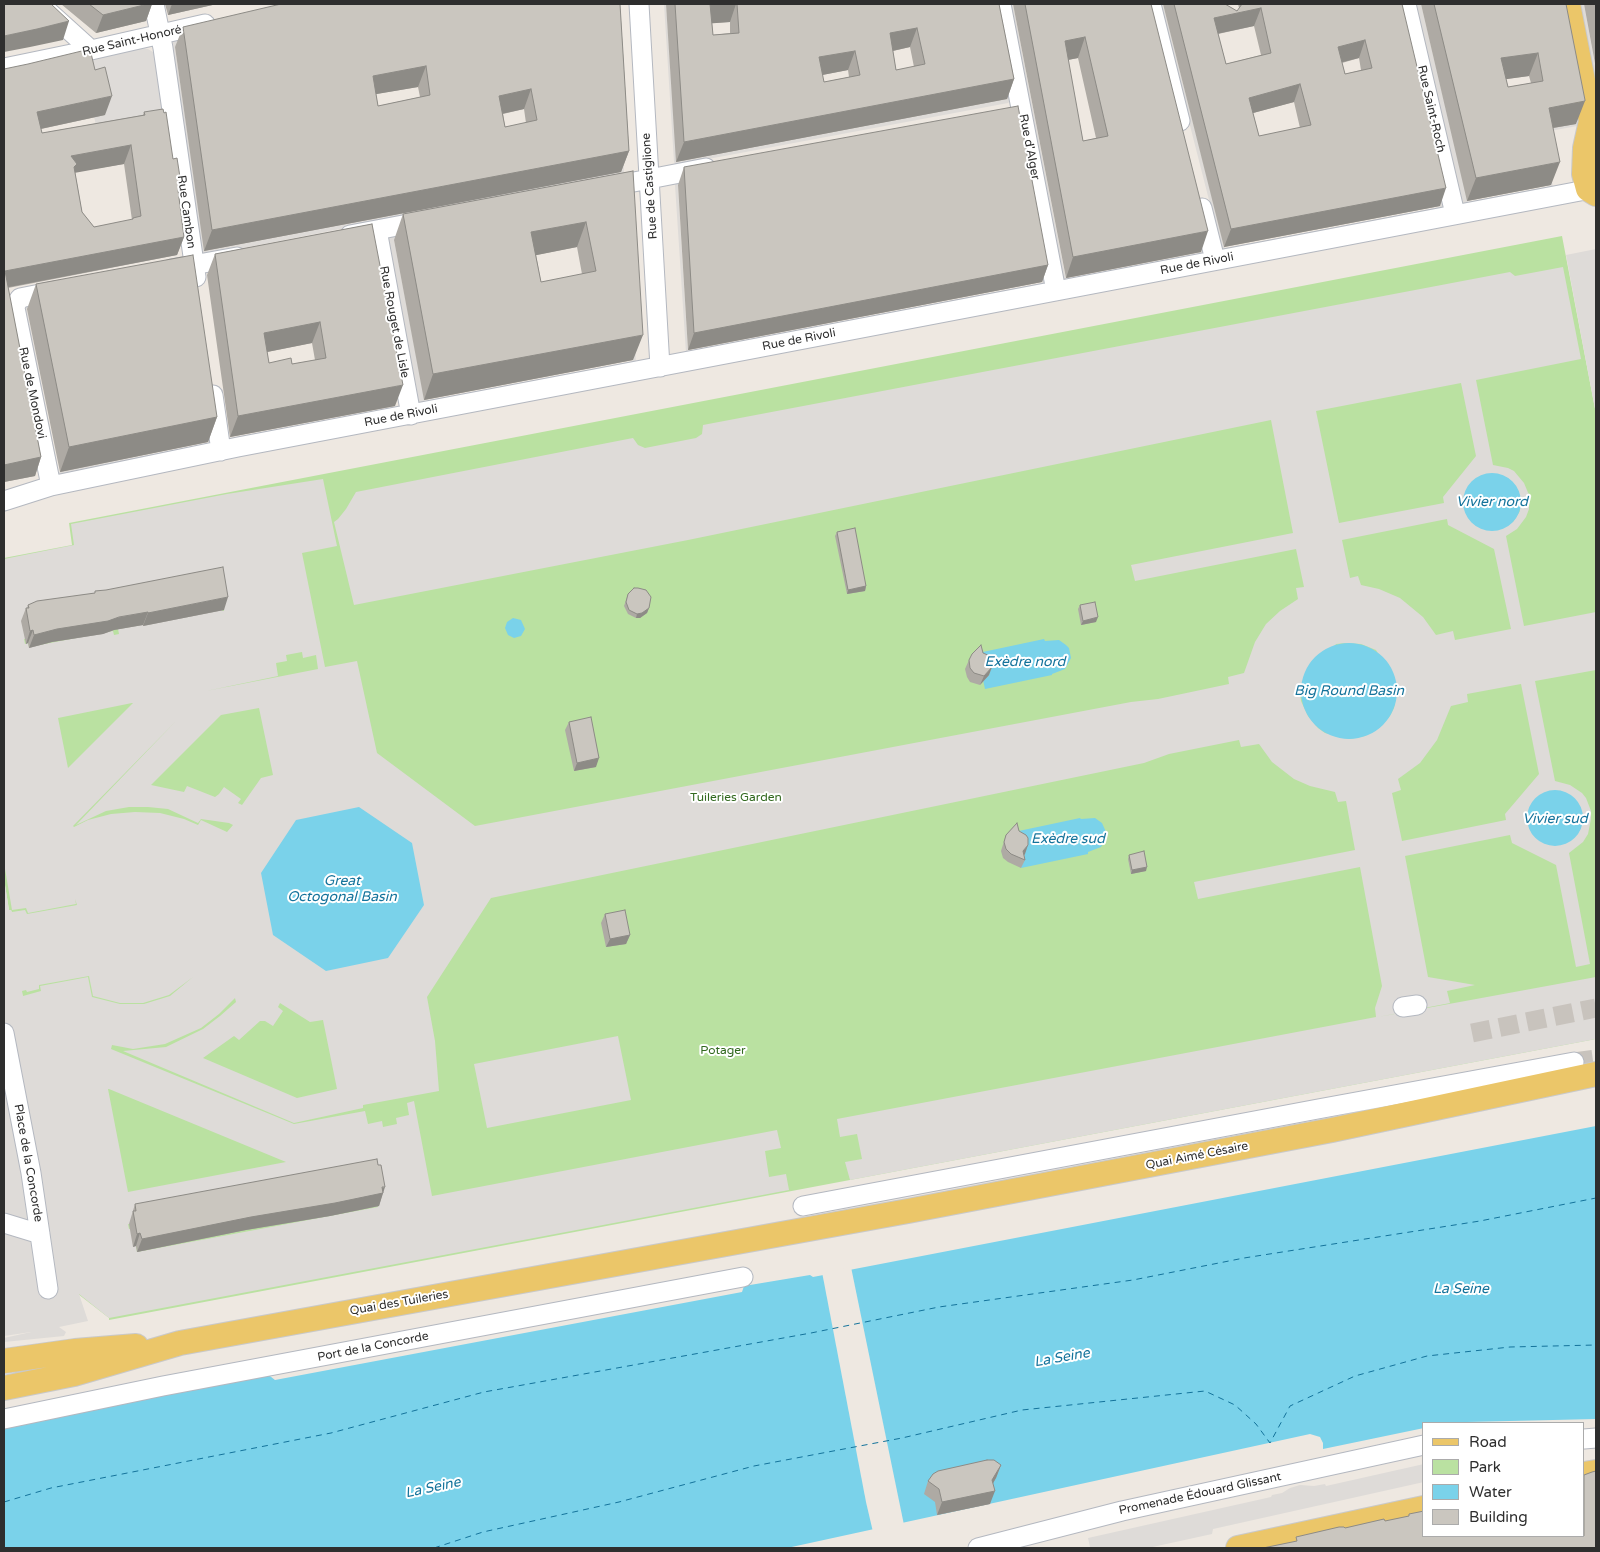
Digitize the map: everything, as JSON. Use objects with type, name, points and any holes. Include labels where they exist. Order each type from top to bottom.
[{"type":"main road","points":[[1568,4],[1593,125],[1585,148],[1584,174],[1594,190]]},
{"type":"main road","name":"Quai Aimé Césaire","points":[[797,1231],[908,1212],[1325,1132],[1596,1074]]},
{"type":"main road","name":"Quai des Tuileries","points":[[4,1388],[74,1374],[180,1343],[797,1231]]},
{"type":"main road","points":[[4,1361],[75,1350],[180,1343]]},
{"type":"main road","points":[[1238,1548],[1422,1508]]},
{"type":"street","points":[[40,4],[91,50]]},
{"type":"street","name":"Rue Cambon","points":[[154,4],[163,48],[198,297]]},
{"type":"street","name":"Rue de Castiglione","points":[[639,4],[660,367]]},
{"type":"street","name":"Rue d'Alger","points":[[1001,4],[1056,291]]},
{"type":"street","points":[[1151,4],[1185,138]]},
{"type":"street","name":"Rue Saint-Roch","points":[[1406,4],[1455,214]]},
{"type":"street","name":"Rue Saint-Honoré","points":[[4,68],[221,20]]},
{"type":"street","points":[[1000,112],[1022,108]]},
{"type":"street","points":[[591,190],[720,166]]},
{"type":"street","points":[[1196,186],[1214,260]]},
{"type":"street","name":"Rue de Rivoli","points":[[4,501],[51,486],[221,451],[1455,214],[1594,190]]},
{"type":"street","points":[[329,239],[439,218]]},
{"type":"street","name":"Rue Rouget de Lisle","points":[[377,230],[411,414]]},
{"type":"street","points":[[154,272],[253,254]]},
{"type":"street","name":"Rue de Mondovi","points":[[51,486],[15,308],[18,301],[24,297],[71,288]]},
{"type":"street","points":[[211,382],[221,451]]},
{"type":"street","name":"Place de la Concorde","points":[[4,1033],[31,1174],[48,1289]]},
{"type":"street","name":"Quai Aimé Césaire","points":[[803,1206],[1318,1108],[1574,1062]]},
{"type":"street","name":"Place de la Concorde","points":[[4,1223],[40,1234]]},
{"type":"street","name":"Port de la Concorde","points":[[4,1419],[172,1384],[743,1277]]},
{"type":"street","name":"Promenade Édouard Glissant","points":[[978,1548],[1122,1511],[1422,1445]]},
{"type":"green space","name":"Tuileries Garden","points":[[1562,236],[1596,414],[1596,1039],[109,1320],[109,1318],[78,1294],[71,1274],[9,919],[13,918],[11,910],[9,910],[4,879],[4,558],[72,545],[69,523]]},
{"type":"shaded area","points":[[336,4],[175,47],[205,251],[621,172],[614,7],[624,173],[201,255],[171,42]]},
{"type":"shaded area","points":[[664,4],[666,4],[677,162],[1007,99],[988,4],[1011,100],[1008,103],[676,165],[674,162]]},
{"type":"shaded area","points":[[1009,4],[1013,4],[1066,279],[1199,253],[1189,206],[1205,252],[1204,255],[1063,281]]},
{"type":"shaded area","points":[[1159,4],[1163,4],[1225,248],[1440,207],[1432,172],[1445,207],[1222,251]]},
{"type":"shaded area","points":[[1414,4],[1421,4],[1468,202],[1551,186],[1541,130],[1577,123],[1556,4],[1579,124],[1545,132],[1553,188],[1464,205]]},
{"type":"shaded area","points":[[1581,4],[1584,4],[1596,70],[1596,85]]},
{"type":"shaded area","points":[[141,48],[148,49],[156,54],[168,129],[97,130],[82,62]]},
{"type":"shaded area","points":[[1013,119],[1015,121],[1046,283],[1044,286],[687,354],[675,185],[677,182]],"holes":[[[1011,123],[1042,283],[688,351],[678,186]]]},
{"type":"shaded area","points":[[610,190],[613,194],[623,193],[626,196],[636,363],[425,404],[419,402],[388,242],[389,238],[550,206],[552,201]],"holes":[[[623,196],[633,362],[425,402],[394,240]]]},
{"type":"shaded area","points":[[1596,249],[1596,414],[1566,255]]},
{"type":"shaded area","points":[[1563,267],[1581,359],[1476,380],[1493,465],[1514,471],[1524,483],[1529,495],[1529,509],[1526,517],[1517,529],[1506,536],[1524,626],[1596,612],[1596,670],[1535,681],[1555,781],[1570,785],[1582,793],[1591,811],[1588,834],[1583,842],[1569,853],[1590,964],[1576,967],[1556,865],[1512,843],[1510,835],[1405,856],[1428,977],[1475,985],[1447,991],[1450,1003],[1378,1017],[1596,977],[1596,1039],[850,1180],[845,1162],[862,1159],[857,1134],[840,1137],[837,1119],[1376,1017],[1375,1008],[1382,986],[1360,867],[1198,899],[1194,882],[1355,850],[1346,801],[1338,802],[1335,792],[1310,786],[1294,779],[1272,762],[1259,744],[1241,747],[1239,740],[1169,754],[1144,763],[491,898],[427,997],[435,1041],[439,1091],[363,1105],[363,1108],[294,1123],[123,1051],[166,1047],[203,1029],[236,1002],[235,998],[201,1028],[165,1044],[133,1049],[112,1045],[111,1049],[294,1124],[365,1111],[368,1124],[382,1121],[383,1127],[397,1124],[396,1118],[409,1115],[407,1103],[414,1101],[432,1196],[777,1130],[781,1148],[765,1151],[769,1177],[786,1174],[789,1190],[109,1318],[79,1294],[88,1321],[59,1327],[66,1332],[64,1336],[4,1342],[4,1338],[31,1332],[4,1336],[4,879],[9,910],[12,912],[25,910],[27,914],[77,905],[75,899],[76,904],[28,913],[26,908],[12,910],[4,863],[4,559],[74,545],[71,524],[227,494],[323,479],[337,546],[302,553],[325,667],[357,661],[377,753],[475,826],[1131,702],[1158,699],[1229,684],[1228,677],[1244,673],[1255,642],[1266,624],[1280,611],[1298,599],[1296,588],[1304,587],[1296,549],[1135,581],[1131,565],[1293,533],[1271,420],[688,540],[354,605],[334,522],[346,509],[356,492],[633,438],[638,445],[645,448],[696,438],[702,434],[703,425],[1510,272],[1515,276]],"holes":[[[1461,383],[1476,456],[1443,497],[1444,503],[1339,523],[1316,411]],[[1506,477],[1519,492],[1520,511],[1513,522]],[[1447,519],[1448,525],[1494,549],[1511,629],[1455,640],[1453,631],[1436,635],[1423,617],[1400,598],[1379,589],[1361,585],[1358,576],[1350,578],[1342,540]],[[223,607],[224,611],[118,629],[119,634],[114,635],[113,631],[29,647],[28,643],[25,644],[24,639]],[[1336,644],[1361,644],[1376,650],[1397,684],[1394,708],[1390,716],[1379,728],[1365,736],[1349,739],[1325,733],[1318,728],[1308,716],[1301,701],[1300,693]],[[302,652],[303,658],[316,655],[318,669],[206,691],[278,676],[276,663],[287,661],[286,655]],[[1521,684],[1539,774],[1505,814],[1506,820],[1402,841],[1392,793],[1401,790],[1398,779],[1420,763],[1437,740],[1451,706],[1468,702],[1467,694]],[[133,703],[68,768],[58,718]],[[259,708],[273,775],[261,778],[242,805],[238,803],[241,799],[224,787],[215,797],[187,786],[184,792],[151,785],[221,715]],[[177,720],[76,825],[106,811],[129,807],[168,809],[198,823],[201,819],[233,825],[227,832],[201,820],[198,825],[184,819],[160,813],[135,812],[111,814],[88,820],[74,827],[73,826]],[[89,976],[93,996],[120,1003],[143,1003],[169,995],[193,977],[170,996],[144,1004],[120,1004],[92,997],[88,977],[40,986],[41,991],[23,996],[22,991],[26,990],[27,992],[39,989],[39,985]],[[280,1003],[310,1022],[323,1020],[337,1089],[297,1098],[203,1058],[234,1036],[239,1040],[260,1021],[265,1021],[273,1026],[283,1011],[278,1007]],[[109,1089],[286,1162],[128,1192]],[[377,1200],[378,1207],[137,1252],[136,1246],[133,1246],[133,1229],[129,1229],[128,1224],[132,1224],[131,1217]]]},
{"type":"shaded area","points":[[184,275],[213,443],[57,475],[23,307]],"holes":[[[184,280],[208,443],[59,472],[27,310]]]},
{"type":"shaded area","points":[[618,1036],[631,1100],[487,1128],[474,1064]]},
{"type":"shaded area","points":[[1422,1464],[1422,1482],[1213,1529],[1212,1534],[1148,1548],[1087,1548],[1090,1547],[1088,1538],[1271,1497],[1300,1485],[1314,1486],[1325,1484],[1326,1486]]},
{"type":"water","name":"Vivier nord","points":[[1492,473],[1503,475],[1513,481],[1519,491],[1521,502],[1519,513],[1513,523],[1503,529],[1492,531],[1481,529],[1471,523],[1465,513],[1463,502],[1465,491],[1471,481],[1481,475]]},
{"type":"water","points":[[513,618],[521,620],[525,629],[521,636],[514,638],[508,635],[505,628],[507,622]]},
{"type":"water","name":"Exèdre nord","points":[[1044,639],[1045,641],[1059,640],[1069,648],[1071,658],[1065,669],[1052,675],[985,689],[983,680],[990,672],[978,653]]},
{"type":"water","name":"Big Round Basin","points":[[1349,643],[1367,646],[1383,657],[1394,673],[1397,691],[1394,709],[1383,725],[1367,736],[1349,739],[1331,736],[1315,725],[1304,709],[1301,691],[1304,673],[1315,657],[1331,646]]},
{"type":"water","name":"Vivier sud","points":[[1549,790],[1561,790],[1575,798],[1583,812],[1581,829],[1575,838],[1561,846],[1549,846],[1539,841],[1532,834],[1527,824],[1527,812],[1532,802],[1539,795]]},
{"type":"water","name":"Great Octogonal Basin","points":[[359,807],[412,843],[424,905],[388,958],[326,971],[273,935],[261,873],[296,820]]},
{"type":"water","name":"Exèdre sud","points":[[1080,818],[1095,818],[1102,823],[1106,837],[1101,847],[1088,852],[1088,854],[1021,868],[1025,854],[1014,832]]},
{"type":"water","name":"La Seine","points":[[1596,1126],[1596,1419],[1422,1422],[1422,1428],[1323,1449],[1320,1437],[1310,1434],[787,1548],[4,1548],[4,1429],[266,1373],[275,1380],[742,1292],[744,1286],[810,1275],[813,1277]]},
{"type":"pier","points":[[851,1267],[904,1525],[873,1532],[822,1272]]},
{"type":"building","points":[[4,4],[51,4],[69,21],[4,36]]},
{"type":"building","points":[[89,4],[148,4],[103,15]]},
{"type":"building","points":[[281,4],[620,4],[629,151],[212,230],[183,27]],"holes":[[[426,66],[430,95],[378,106],[373,76]],[[531,89],[537,120],[505,127],[499,96]]]},
{"type":"building","points":[[675,4],[710,4],[713,35],[739,33],[737,4],[999,4],[1014,79],[684,142]],"holes":[[[917,28],[925,64],[896,70],[890,33]],[[855,51],[860,75],[824,82],[819,57]]]},
{"type":"building","points":[[1025,4],[1151,4],[1208,231],[1073,257]],"holes":[[[1085,37],[1108,136],[1083,141],[1065,41]]]},
{"type":"building","points":[[1174,4],[1225,4],[1237,11],[1242,4],[1402,4],[1446,188],[1231,229]],"holes":[[[1261,8],[1271,53],[1226,64],[1214,18]],[[1365,40],[1372,68],[1345,74],[1338,47]],[[1300,84],[1311,125],[1259,136],[1249,98]]]},
{"type":"building","points":[[1434,4],[1566,4],[1585,101],[1549,108],[1560,162],[1476,178]],"holes":[[[1538,53],[1543,81],[1508,87],[1501,58]]]},
{"type":"building","points":[[90,49],[95,70],[105,67],[112,96],[37,112],[42,133],[145,115],[144,112],[163,109],[164,113],[166,112],[173,159],[177,158],[182,190],[178,190],[184,237],[5,271],[41,457],[4,465],[4,69]],"holes":[[[131,145],[141,216],[94,227],[82,212],[74,167],[77,164],[71,156]]]},
{"type":"building","points":[[1018,106],[1048,265],[694,333],[684,167]]},
{"type":"building","points":[[633,171],[643,335],[433,374],[403,214]],"holes":[[[586,222],[596,271],[541,282],[531,232]]]},
{"type":"building","points":[[372,224],[403,385],[238,416],[215,254]],"holes":[[[320,322],[326,358],[292,364],[291,358],[269,363],[264,333]]]},
{"type":"building","points":[[193,255],[217,417],[69,447],[36,284]]},
{"type":"building","points":[[855,528],[866,586],[848,590],[837,532]]},
{"type":"building","points":[[223,567],[228,597],[34,635],[33,630],[30,631],[26,608],[29,608],[28,605],[37,601],[95,593],[95,591]]},
{"type":"building","points":[[634,588],[646,590],[651,597],[649,608],[642,613],[637,614],[629,610],[626,602],[628,594]]},
{"type":"building","points":[[1095,602],[1098,617],[1083,621],[1080,605]]},
{"type":"building","points":[[981,645],[983,653],[990,656],[993,662],[992,667],[984,676],[974,673],[970,668],[969,660]]},
{"type":"building","points":[[591,717],[599,758],[577,763],[569,722]]},
{"type":"building","points":[[1017,823],[1019,831],[1028,838],[1028,845],[1023,851],[1025,860],[1011,854],[1006,849],[1004,842],[1006,835]]},
{"type":"building","points":[[1144,851],[1147,867],[1132,870],[1129,855]]},
{"type":"building","points":[[625,910],[630,935],[610,939],[605,914]]},
{"type":"building","points":[[377,1159],[378,1165],[381,1165],[385,1187],[382,1187],[383,1193],[142,1239],[140,1233],[137,1234],[133,1211],[136,1211],[135,1204]]},
{"type":"building","points":[[994,1460],[1001,1465],[992,1480],[995,1491],[942,1502],[939,1489],[928,1481],[938,1471]]},
{"type":"building","points":[[1596,1471],[1596,1548],[1263,1548],[1297,1541],[1296,1537],[1339,1527],[1345,1528],[1384,1519],[1385,1521],[1422,1511],[1422,1537],[1585,1537],[1585,1475]]},
{"type":"ferry route","points":[[4,1502],[51,1488],[331,1433],[484,1392],[811,1333],[939,1307],[1133,1280],[1244,1258],[1480,1221],[1596,1198]]},
{"type":"ferry route","points":[[434,1548],[483,1532],[619,1502],[754,1466],[902,1438],[1022,1410],[1205,1391],[1235,1405],[1256,1424],[1270,1443],[1290,1406],[1355,1376],[1427,1356],[1510,1347],[1596,1345]]},
{"type":"tunnel","points":[[1472,1033],[1596,1008]]},
{"type":"tunnel","points":[[1574,1062],[1596,1059]]},
{"type":"park label","name":"Potager","points":[[723,1051]]}]
